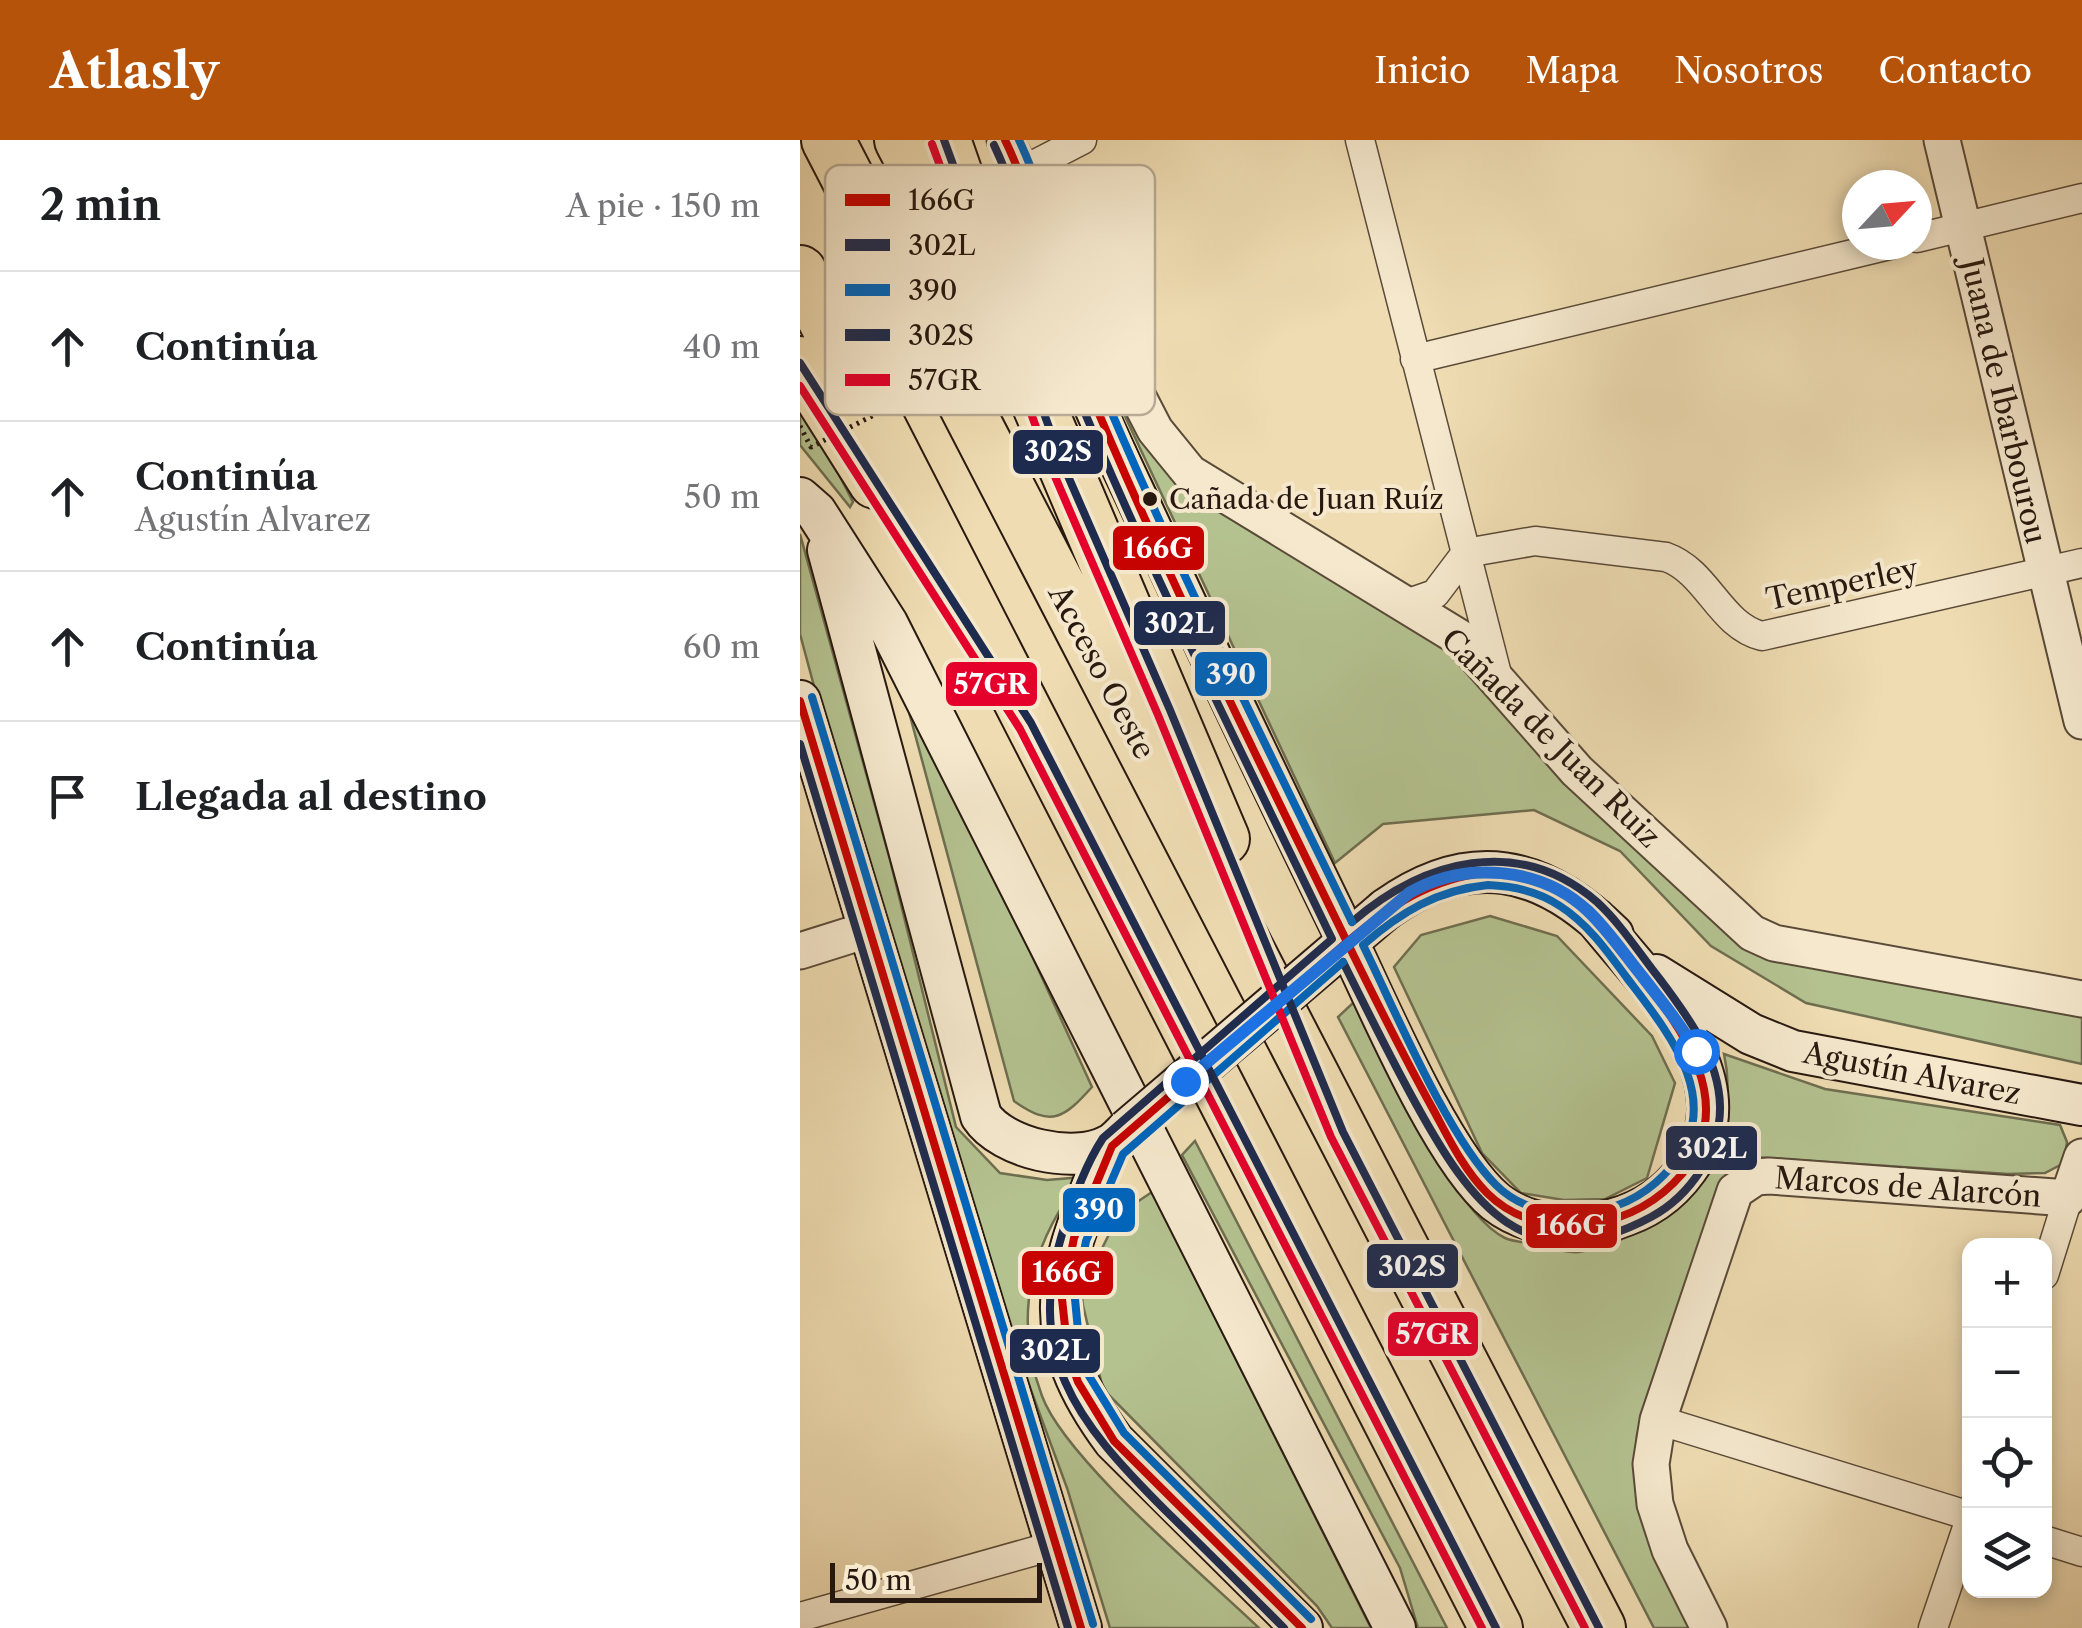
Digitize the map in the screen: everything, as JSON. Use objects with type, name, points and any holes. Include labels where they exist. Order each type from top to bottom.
[{"type":"highway","name":"Acceso Oeste","points":[[828,140],[841,165]]},
{"type":"highway","points":[[901,140],[914,165]]},
{"type":"highway","points":[[944,140],[953,165]]},
{"type":"highway","points":[[800,272],[825,321]]},
{"type":"highway","points":[[800,363],[825,402]]},
{"type":"highway","points":[[833,415],[1031,723]]},
{"type":"highway","points":[[873,415],[1496,1628]]},
{"type":"highway","name":"Acceso Oeste","points":[[971,415],[1599,1628]]},
{"type":"highway","points":[[1044,415],[1343,1132]]},
{"type":"main road","points":[[1101,415],[1198,632],[1388,1025],[1458,1156],[1480,1186],[1505,1209],[1557,1225],[1606,1222],[1658,1200],[1693,1161],[1707,1111],[1705,1077],[1689,1038],[1596,919]]},
{"type":"main road","points":[[810,510],[976,1107],[994,1132],[1020,1146],[1054,1151],[1117,1139]]},
{"type":"main road","points":[[810,510],[888,622],[1394,1628]]},
{"type":"main road","points":[[800,701],[1081,1628]]},
{"type":"main road","name":"Agustín Alvarez","points":[[1117,1139],[1386,909],[1444,876],[1498,872],[1556,889],[1596,919],[1669,986],[1751,1034],[1793,1052],[2082,1105]]},
{"type":"main road","points":[[1117,1139],[1061,1281],[1061,1332],[1072,1371],[1089,1406],[1114,1441],[1302,1628]]},
{"type":"street","points":[[1014,156],[1082,140]]},
{"type":"street","points":[[1360,140],[1498,678]]},
{"type":"street","name":"Juana de Ibarbourou","points":[[1942,140],[2082,721]]},
{"type":"street","points":[[1932,234],[2082,198]]},
{"type":"street","points":[[1415,359],[1842,257]]},
{"type":"street","name":"Cañada de Juan Ruiz","points":[[1147,415],[1190,472],[1409,603],[1460,638],[1577,770],[1752,933],[1774,943],[2082,999]]},
{"type":"street","name":"Temperley","points":[[1466,553],[1535,541],[1666,557],[1683,563],[1697,576],[1737,625],[1762,636],[2082,563]]},
{"type":"street","points":[[1409,603],[1435,594],[1466,553]]},
{"type":"street","points":[[800,951],[870,929]]},
{"type":"street","points":[[2052,1249],[2082,1157]]},
{"type":"street","name":"Marcos de Alarcón","points":[[1709,1628],[1670,1550],[1655,1504],[1651,1464],[1658,1420],[1726,1211],[1744,1182],[1770,1176],[2068,1198]]},
{"type":"street","points":[[1658,1420],[1962,1515]]},
{"type":"street","points":[[1933,1628],[1962,1541]]},
{"type":"street","points":[[2052,1543],[2082,1552]]},
{"type":"street","points":[[800,1617],[1056,1545]]},
{"type":"path","points":[[800,426],[810,446],[872,415]]},
{"type":"green space","points":[[800,398],[853,502],[850,507],[800,445]]},
{"type":"green space","points":[[1124,415],[1130,415],[1154,457],[1433,624],[1723,925],[2082,1009],[2082,1064],[1806,1003],[1711,946],[1620,851],[1534,810],[1383,824],[1335,863]]},
{"type":"green space","points":[[800,534],[890,860],[956,1127],[1000,1173],[1047,1180],[1083,1177],[1050,1227],[1032,1281],[1028,1337],[1042,1396],[1078,1452],[1107,1484],[1259,1628],[1110,1628],[1067,1488],[1014,1344],[821,712],[800,634]]},
{"type":"green space","points":[[918,706],[1092,1087],[1057,1116],[1038,1115],[1014,1101],[909,712]]},
{"type":"green space","points":[[1490,916],[1557,936],[1652,1036],[1675,1083],[1647,1178],[1605,1199],[1564,1200],[1521,1193],[1482,1153],[1394,967],[1421,935]]},
{"type":"green space","points":[[1354,1002],[1442,1167],[1485,1223],[1512,1240],[1579,1252],[1612,1243],[1643,1228],[1670,1208],[1694,1183],[1723,1122],[1728,1089],[1724,1054],[1825,1089],[2060,1125],[2067,1142],[2064,1163],[2045,1173],[2008,1174],[1753,1157],[1730,1168],[1716,1193],[1637,1435],[1636,1486],[1695,1628],[1654,1628],[1338,1017]]},
{"type":"green space","points":[[1195,1141],[1447,1628],[1418,1628],[1400,1568],[1182,1155]]},
{"type":"green space","points":[[1152,1192],[1371,1628],[1332,1628],[1317,1606],[1103,1389],[1080,1293],[1119,1214]]},
{"type":"transit line","name":"302S","points":[[944,140],[953,165]]},
{"type":"transit line","name":"166G","points":[[1005,140],[1016,165]]},
{"type":"transit line","name":"390","points":[[1019,140],[1030,165]]},
{"type":"transit line","name":"57GR","points":[[932,144],[940,165]]},
{"type":"transit line","name":"302L","points":[[994,145],[1002,165]]},
{"type":"transit line","name":"302S","points":[[800,363],[825,402]]},
{"type":"transit line","name":"57GR","points":[[800,386],[1020,729],[1482,1628]]},
{"type":"transit line","name":"302S","points":[[833,415],[1031,723],[1496,1628]]},
{"type":"transit line","name":"57GR","points":[[1032,415],[1331,1137],[1585,1628]]},
{"type":"transit line","name":"302S","points":[[1045,415],[1343,1132],[1599,1628]]},
{"type":"transit line","name":"302L","points":[[1086,415],[1198,662],[1332,939],[1103,1138],[1086,1168],[1054,1269],[1050,1310],[1054,1348],[1065,1382],[1106,1446],[1284,1628]]},
{"type":"transit line","name":"166G","points":[[1100,415],[1209,658],[1347,942]]},
{"type":"transit line","name":"390","points":[[1113,415],[1186,579],[1352,922]]},
{"type":"transit line","name":"390","points":[[812,697],[1093,1624]]},
{"type":"transit line","name":"166G","points":[[800,701],[1081,1628]]},
{"type":"transit line","name":"302L","points":[[800,744],[1068,1628]]},
{"type":"transit line","name":"302L","points":[[1343,962],[1436,1140],[1481,1200],[1507,1222],[1536,1237],[1569,1241],[1607,1235],[1665,1208],[1690,1185],[1709,1155],[1720,1106],[1708,1054],[1670,992],[1622,929],[1597,902],[1567,881],[1536,868],[1504,862],[1472,863],[1440,870],[1410,883],[1352,922]]},
{"type":"transit line","name":"166G","points":[[1488,872],[1548,885],[1588,912],[1672,1018],[1698,1069],[1706,1121],[1698,1148],[1673,1184],[1652,1201],[1618,1218],[1578,1226],[1550,1224],[1522,1217],[1487,1193],[1451,1143],[1347,942],[1379,916],[1430,887],[1488,872]]},
{"type":"transit line","name":"390","points":[[1488,885],[1534,893],[1579,921],[1659,1021],[1685,1068],[1694,1117],[1687,1141],[1664,1175],[1628,1201],[1595,1211],[1555,1212],[1518,1201],[1496,1185],[1441,1105],[1363,945],[1421,904],[1452,892],[1488,885]]},
{"type":"transit line","name":"166G","points":[[1302,1628],[1114,1441],[1078,1382],[1068,1354],[1062,1299],[1074,1238],[1112,1146],[1347,942]]},
{"type":"transit line","name":"390","points":[[1311,1619],[1124,1433],[1089,1376],[1080,1351],[1075,1299],[1086,1241],[1123,1154],[1343,962]]},
{"type":"place","name":"Cañada de Juan Ruíz","points":[[1150,499]]},
{"type":"route","points":[[1185,1081],[1386,909],[1424,884],[1463,873],[1520,876],[1570,896],[1596,919],[1681,1026],[1696,1051]]}]
